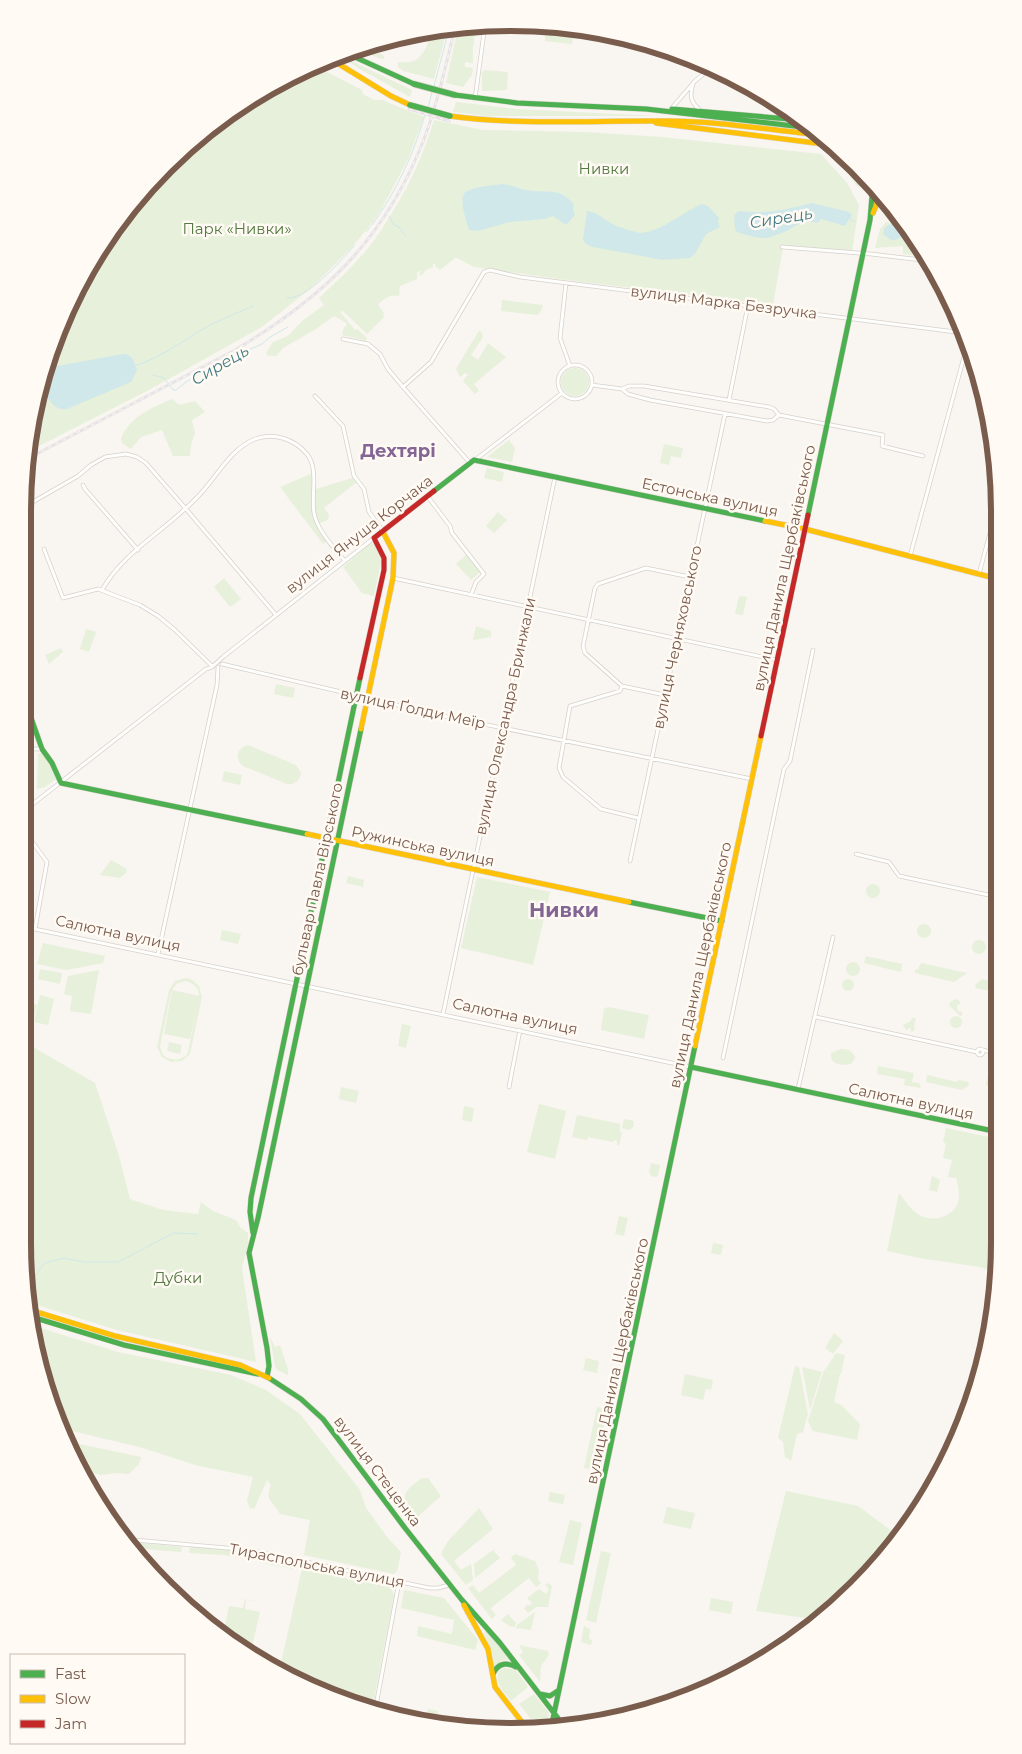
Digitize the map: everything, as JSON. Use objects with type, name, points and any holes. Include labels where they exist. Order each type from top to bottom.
[{"type":"main road","points":[[356,57],[414,84],[475,100],[649,110],[671,109],[787,119]]},
{"type":"main road","points":[[338,64],[391,96],[410,105],[467,119],[508,122],[707,120],[799,127]]},
{"type":"main road","points":[[649,110],[808,134]]},
{"type":"main road","points":[[643,121],[707,131],[819,143]]},
{"type":"main road","name":"вулиця Данила Щербаківського","points":[[552,1721],[863,254],[870,220],[872,195]]},
{"type":"main road","name":"вулиця Данила Щербаківського","points":[[870,220],[878,202]]},
{"type":"main road","name":"Естонська вулиця","points":[[472,462],[555,477],[805,529],[991,577]]},
{"type":"main road","name":"вулиця Януша Корчака","points":[[374,538],[472,462]]},
{"type":"main road","name":"бульвар Павла Вірського","points":[[264,1375],[269,1366],[267,1348],[249,1252],[258,1218],[392,578],[394,552],[383,532]]},
{"type":"main road","name":"бульвар Павла Вірського","points":[[253,1234],[250,1212],[251,1198],[295,983],[384,570],[382,550],[374,538]]},
{"type":"main road","points":[[32,719],[42,749],[52,763],[61,782]]},
{"type":"main road","name":"Ружинська вулиця","points":[[61,782],[722,921]]},
{"type":"main road","name":"Салютна вулиця","points":[[692,1066],[991,1130]]},
{"type":"main road","name":"вулиця Стеценка","points":[[36,1312],[115,1336],[240,1365],[264,1375],[302,1398],[323,1420],[450,1585],[482,1622],[559,1720]]},
{"type":"main road","name":"вулиця Стеценка","points":[[37,1318],[124,1345],[264,1375]]},
{"type":"main road","name":"вулиця Стеценка","points":[[462,1600],[488,1649],[495,1687],[522,1723]]},
{"type":"main road","points":[[475,1627],[481,1627],[482,1622]]},
{"type":"main road","points":[[493,1677],[497,1667],[502,1664],[514,1665],[520,1670]]},
{"type":"main road","points":[[538,1693],[550,1696],[560,1689]]},
{"type":"street","points":[[475,100],[484,32]]},
{"type":"street","points":[[671,109],[694,81],[705,73]]},
{"type":"street","points":[[694,81],[691,96],[701,111]]},
{"type":"street","points":[[782,247],[920,261]]},
{"type":"street","name":"вулиця Марка Безручка","points":[[403,387],[431,362],[484,272],[490,270],[520,277],[955,331]]},
{"type":"street","points":[[566,283],[560,338],[570,366]]},
{"type":"street","points":[[729,400],[748,305]]},
{"type":"street","points":[[343,339],[368,344],[380,354],[388,369],[403,387],[472,462]]},
{"type":"street","points":[[910,556],[964,355]]},
{"type":"street","points":[[570,366],[580,366],[591,376],[592,385],[587,394],[579,399],[570,398],[562,393],[558,385],[559,376],[563,370],[570,366]]},
{"type":"street","points":[[592,385],[622,389],[629,386],[644,386],[768,407],[774,409],[779,415],[883,435],[882,446],[922,456]]},
{"type":"street","points":[[622,389],[628,394],[650,400],[724,414],[767,421],[773,420],[779,415]]},
{"type":"street","name":"вулиця Януша Корчака","points":[[472,462],[562,393]]},
{"type":"street","points":[[315,396],[343,426],[354,476],[364,489],[369,512],[383,532]]},
{"type":"street","name":"вулиця Черняховського","points":[[630,861],[724,414]]},
{"type":"street","points":[[102,590],[126,560],[186,509],[228,459],[247,443],[263,437],[282,437],[290,440],[309,456],[312,465],[314,515],[324,533],[345,561]]},
{"type":"street","points":[[31,503],[78,476],[91,465],[105,457],[126,454],[137,457],[146,464],[186,509],[276,615]]},
{"type":"street","name":"вулиця Олександра Бринжали","points":[[443,1014],[555,477]]},
{"type":"street","points":[[82,485],[84,490],[138,550]]},
{"type":"street","points":[[428,497],[450,526],[452,533],[484,574],[476,582],[471,595]]},
{"type":"street","points":[[979,574],[991,529]]},
{"type":"street","name":"вулиця Януша Корчака","points":[[212,667],[220,664],[222,657],[374,538]]},
{"type":"street","points":[[31,805],[198,675],[212,667],[175,630],[147,608],[94,588],[63,598],[44,549]]},
{"type":"street","points":[[665,695],[622,686],[585,653],[583,646],[588,620],[595,588],[598,584],[646,568],[690,577]]},
{"type":"street","points":[[392,578],[777,660]]},
{"type":"street","points":[[723,1058],[784,769],[790,761],[813,650]]},
{"type":"street","points":[[158,954],[220,664]]},
{"type":"street","name":"вулиця Ґолди Меїр","points":[[212,667],[214,670],[220,664],[503,728],[752,779]]},
{"type":"street","points":[[622,686],[620,691],[570,706],[559,768],[563,777],[601,809],[638,818]]},
{"type":"street","points":[[31,749],[42,749]]},
{"type":"street","points":[[31,840],[47,862],[35,929]]},
{"type":"street","points":[[856,854],[890,862],[900,876],[991,896]]},
{"type":"street","name":"Салютна вулиця","points":[[31,928],[692,1066]]},
{"type":"street","points":[[798,1089],[833,937]]},
{"type":"street","points":[[816,1017],[977,1052],[980,1048],[991,1052]]},
{"type":"street","points":[[509,1087],[520,1030]]},
{"type":"street","name":"Тираспольська вулиця","points":[[134,1540],[243,1549],[399,1582],[438,1588],[450,1585]]},
{"type":"street","points":[[377,1703],[399,1582]]},
{"type":"green space","points":[[475,32],[473,63],[465,62],[465,67],[473,68],[472,75],[463,87],[446,83],[457,34]]},
{"type":"green space","points":[[546,32],[573,35],[572,44],[545,41]]},
{"type":"green space","points":[[445,35],[434,79],[403,71],[398,67],[398,62],[410,62],[419,57],[429,38]]},
{"type":"green space","points":[[377,51],[384,56],[384,59],[369,54]]},
{"type":"green space","points":[[347,61],[412,90],[410,97]]},
{"type":"green space","name":"Парк «Нивки»","points":[[323,70],[362,90],[363,94],[374,100],[382,100],[424,117],[407,161],[381,210],[353,246],[310,289],[262,327],[149,390],[35,448],[40,417],[57,357],[81,299],[112,244],[150,195],[172,172],[219,130],[244,112]]},
{"type":"green space","points":[[485,70],[508,72],[507,90],[482,91],[482,72]]},
{"type":"green space","points":[[456,102],[516,109],[657,116],[487,116],[453,112]]},
{"type":"green space","points":[[434,120],[483,130],[585,132],[662,137],[821,154],[847,183],[859,205],[852,252],[783,247],[773,305],[474,267],[455,257],[440,270],[436,267],[435,263],[433,267],[426,270],[421,276],[419,273],[422,270],[417,272],[417,279],[400,286],[399,296],[390,296],[382,301],[378,305],[384,313],[384,317],[367,334],[343,311],[340,312],[355,330],[357,329],[367,338],[366,341],[342,335],[347,324],[334,316],[283,348],[276,356],[268,356],[266,353],[273,342],[288,336],[302,321],[324,305],[319,298],[353,265],[372,243],[408,184],[423,153]]},
{"type":"green space","points":[[820,147],[827,150],[843,165],[842,168]]},
{"type":"green space","points":[[851,173],[863,185],[858,187],[849,175]]},
{"type":"green space","points":[[894,221],[917,256],[903,254],[903,246],[875,248],[880,229],[886,222]]},
{"type":"green space","points":[[502,300],[543,305],[540,313],[537,315],[501,311]]},
{"type":"green space","points":[[480,331],[483,337],[471,355],[478,360],[488,343],[506,357],[474,384],[479,391],[475,394],[463,381],[468,375],[465,373],[460,377],[456,369]]},
{"type":"green space","points":[[575,368],[585,372],[589,382],[585,392],[575,396],[565,392],[561,382],[565,372]]},
{"type":"green space","points":[[172,399],[179,405],[195,401],[205,412],[192,420],[195,433],[190,456],[173,456],[162,430],[141,437],[131,449],[122,443],[121,439],[125,431],[135,419]]},
{"type":"green space","points":[[509,440],[515,448],[512,462],[487,457]]},
{"type":"green space","points":[[664,444],[683,448],[681,458],[671,456],[669,465],[660,463]]},
{"type":"green space","points":[[487,468],[504,472],[502,482],[484,478]]},
{"type":"green space","points":[[313,473],[313,490],[355,477],[358,481],[324,508],[329,515],[328,520],[318,524],[329,540],[323,544],[280,487]]},
{"type":"green space","points":[[498,512],[507,520],[494,533],[486,526]]},
{"type":"green space","points":[[370,543],[377,545],[382,557],[374,596],[362,593],[343,567]]},
{"type":"green space","points":[[466,555],[480,572],[471,580],[456,564]]},
{"type":"green space","points":[[224,578],[241,599],[230,607],[214,587]]},
{"type":"green space","points":[[739,596],[747,597],[743,615],[735,614]]},
{"type":"green space","points":[[476,626],[491,631],[491,637],[473,640]]},
{"type":"green space","points":[[86,629],[96,632],[89,652],[80,649]]},
{"type":"green space","points":[[61,648],[63,652],[49,664],[45,655]]},
{"type":"green space","points":[[276,684],[295,688],[293,698],[274,694]]},
{"type":"green space","points":[[248,745],[296,765],[301,773],[300,778],[295,783],[287,784],[243,766],[238,760],[238,754],[241,748]]},
{"type":"green space","points":[[38,753],[42,753],[50,764],[56,779],[45,787],[37,789]]},
{"type":"green space","points":[[224,771],[242,775],[240,785],[222,781]]},
{"type":"green space","points":[[111,860],[127,869],[126,873],[120,878],[100,875]]},
{"type":"green space","points":[[348,876],[364,880],[363,887],[346,883]]},
{"type":"green space","points":[[477,877],[550,892],[533,965],[461,948]]},
{"type":"green space","points":[[873,884],[878,886],[880,891],[878,896],[873,898],[868,896],[866,891],[868,886]]},
{"type":"green space","points":[[924,924],[929,926],[931,931],[929,936],[924,938],[919,936],[917,931],[919,926]]},
{"type":"green space","points":[[222,930],[241,934],[238,944],[220,940]]},
{"type":"green space","points":[[979,940],[984,942],[986,947],[984,952],[979,954],[974,952],[972,947],[974,942]]},
{"type":"green space","points":[[43,943],[105,956],[103,963],[66,970],[37,964]]},
{"type":"green space","points":[[866,956],[902,964],[901,972],[864,963]]},
{"type":"green space","points":[[853,962],[858,964],[860,969],[858,974],[853,976],[848,974],[846,969],[848,964]]},
{"type":"green space","points":[[921,963],[967,973],[954,982],[915,973],[915,970],[918,969]]},
{"type":"green space","points":[[40,969],[62,973],[60,984],[38,979]]},
{"type":"green space","points":[[99,970],[91,1014],[70,1011],[72,996],[64,994],[68,976]]},
{"type":"green space","points":[[186,978],[191,979],[199,986],[202,997],[190,1054],[182,1061],[171,1062],[162,1057],[157,1047],[169,990],[175,981]],"holes":[[[185,981],[191,983],[197,988],[199,996],[172,990],[176,984]],[[172,991],[164,1034],[190,1039],[199,998],[188,1052],[186,1056],[177,1060],[167,1058],[163,1055],[160,1046]]]},
{"type":"green space","points":[[850,979],[853,980],[853,990],[846,991],[843,990],[842,983],[843,980]]},
{"type":"green space","points":[[982,979],[991,981],[991,990],[975,988],[976,984]]},
{"type":"green space","points":[[40,995],[54,999],[48,1025],[34,1022]]},
{"type":"green space","points":[[956,999],[961,1002],[957,1006],[958,1011],[962,1012],[962,1016],[949,1005],[950,1002]]},
{"type":"green space","points":[[31,1003],[37,1005],[33,1022],[31,1021]]},
{"type":"green space","points":[[608,1007],[649,1015],[644,1039],[601,1030],[604,1009]]},
{"type":"green space","points":[[954,1016],[958,1016],[962,1022],[958,1028],[954,1028],[950,1024],[950,1020]]},
{"type":"green space","points":[[912,1018],[916,1020],[914,1023],[915,1029],[912,1032],[910,1028],[906,1030],[903,1025],[911,1021]]},
{"type":"green space","points":[[402,1024],[411,1026],[406,1048],[398,1046]]},
{"type":"green space","points":[[169,1042],[182,1045],[180,1054],[167,1051]]},
{"type":"green space","name":"Дубки","points":[[31,1044],[95,1083],[119,1156],[130,1199],[163,1210],[198,1214],[201,1202],[213,1211],[236,1220],[241,1228],[248,1233],[248,1244],[242,1268],[256,1362],[117,1330],[35,1304],[31,1243]]},
{"type":"green space","points":[[841,1049],[852,1052],[855,1058],[851,1064],[840,1065],[832,1060],[831,1053]]},
{"type":"green space","points":[[878,1066],[914,1073],[912,1082],[919,1083],[921,1088],[904,1085],[905,1079],[877,1074]]},
{"type":"green space","points":[[927,1075],[957,1082],[958,1080],[969,1082],[968,1086],[962,1090],[926,1082]]},
{"type":"green space","points":[[988,1075],[991,1076],[991,1086],[986,1085]]},
{"type":"green space","points":[[341,1087],[359,1091],[356,1103],[339,1099]]},
{"type":"green space","points":[[539,1104],[566,1111],[555,1159],[527,1152]]},
{"type":"green space","points":[[464,1106],[474,1108],[472,1122],[462,1120]]},
{"type":"green space","points":[[577,1115],[620,1124],[620,1132],[622,1132],[619,1146],[617,1141],[614,1140],[613,1142],[588,1137],[587,1140],[572,1137]]},
{"type":"green space","points":[[624,1119],[634,1121],[633,1127],[630,1130],[622,1128]]},
{"type":"green space","points":[[946,1128],[991,1138],[990,1271],[980,1267],[887,1251],[899,1193],[909,1206],[921,1216],[927,1218],[933,1219],[945,1216],[957,1204],[959,1198],[958,1185],[956,1178],[948,1177],[952,1160],[943,1158],[946,1144],[943,1142]]},
{"type":"green space","points":[[651,1163],[660,1165],[656,1177],[650,1176]]},
{"type":"green space","points":[[932,1176],[940,1180],[937,1192],[929,1190]]},
{"type":"green space","points":[[619,1216],[628,1218],[624,1236],[615,1234]]},
{"type":"green space","points":[[713,1243],[723,1245],[721,1255],[711,1253]]},
{"type":"green space","points":[[38,1327],[118,1352],[231,1375],[266,1390],[300,1414],[360,1490],[366,1508],[387,1537],[401,1552],[397,1571],[394,1574],[304,1555],[310,1520],[280,1514],[270,1500],[268,1494],[271,1485],[267,1480],[254,1509],[250,1508],[247,1501],[253,1477],[195,1465],[143,1448],[70,1430],[57,1397]]},
{"type":"green space","points":[[834,1333],[843,1341],[833,1354],[825,1348]]},
{"type":"green space","points":[[270,1337],[275,1347],[280,1345],[288,1369],[288,1375],[277,1370],[275,1367]]},
{"type":"green space","points":[[836,1353],[845,1355],[841,1374],[825,1370]]},
{"type":"green space","points":[[586,1358],[599,1361],[597,1373],[583,1370]]},
{"type":"green space","points":[[795,1366],[799,1367],[808,1414],[803,1432],[797,1434],[791,1461],[785,1457],[783,1442],[778,1438]]},
{"type":"green space","points":[[802,1367],[822,1372],[810,1410]]},
{"type":"green space","points":[[824,1370],[840,1374],[834,1402],[841,1405],[860,1424],[857,1440],[813,1431],[808,1421]]},
{"type":"green space","points":[[685,1374],[713,1380],[711,1390],[706,1389],[703,1400],[681,1395]]},
{"type":"green space","points":[[597,1407],[607,1409],[595,1470],[584,1468]]},
{"type":"green space","points":[[76,1443],[141,1457],[139,1464],[129,1474],[101,1475],[90,1472]]},
{"type":"green space","points":[[422,1478],[428,1478],[441,1496],[415,1519],[407,1505],[405,1496],[410,1488]]},
{"type":"green space","points":[[786,1491],[858,1506],[894,1533],[850,1582],[809,1619],[756,1611]]},
{"type":"green space","points":[[550,1492],[565,1495],[563,1504],[548,1501]]},
{"type":"green space","points":[[667,1507],[695,1513],[691,1529],[663,1523]]},
{"type":"green space","points":[[479,1508],[493,1529],[454,1561],[461,1570],[471,1564],[473,1580],[466,1585],[441,1554],[448,1541]]},
{"type":"green space","points":[[570,1520],[582,1523],[573,1565],[559,1562]]},
{"type":"green space","points":[[136,1542],[182,1547],[181,1552],[141,1549]]},
{"type":"green space","points":[[190,1546],[228,1549],[252,1554],[250,1560],[224,1555],[189,1553]]},
{"type":"green space","points":[[493,1550],[500,1558],[475,1578],[474,1564]]},
{"type":"green space","points":[[601,1551],[611,1553],[596,1623],[586,1620]]},
{"type":"green space","points":[[515,1554],[535,1561],[539,1571],[538,1579],[541,1583],[536,1587],[529,1578],[492,1607],[491,1609],[496,1615],[492,1619],[468,1588],[473,1585],[479,1593],[516,1565],[511,1558]]},
{"type":"green space","points":[[264,1556],[295,1562],[294,1569],[258,1562]]},
{"type":"green space","points":[[302,1569],[391,1587],[394,1596],[374,1702],[327,1686],[281,1663]]},
{"type":"green space","points":[[548,1583],[552,1586],[548,1607],[536,1607],[527,1598],[539,1589],[546,1594],[549,1589],[545,1585]]},
{"type":"green space","points":[[404,1590],[444,1598],[478,1640],[475,1650],[417,1636],[418,1626],[452,1634],[454,1620],[401,1608]]},
{"type":"green space","points":[[711,1598],[733,1602],[731,1614],[709,1610]]},
{"type":"green space","points":[[245,1599],[261,1602],[246,1600],[245,1609],[260,1612],[252,1647],[224,1628],[229,1606],[243,1608]]},
{"type":"green space","points":[[532,1603],[536,1607],[528,1613],[524,1608]]},
{"type":"green space","points":[[535,1612],[531,1630],[516,1628],[517,1625]]},
{"type":"green space","points":[[508,1614],[516,1623],[515,1627],[509,1626],[501,1620]]},
{"type":"green space","points":[[584,1626],[590,1629],[589,1639],[592,1640],[591,1645],[581,1642]]},
{"type":"green space","points":[[485,1631],[488,1632],[510,1659],[501,1661],[494,1666],[492,1651],[484,1633]]},
{"type":"green space","points":[[519,1645],[548,1651],[549,1655],[541,1666],[540,1682],[519,1655],[523,1652]]},
{"type":"green space","points":[[505,1668],[516,1670],[528,1687],[511,1701],[500,1687],[497,1679],[500,1670]]},
{"type":"green space","points":[[534,1694],[549,1713],[547,1722],[534,1722],[519,1704]]},
{"type":"green space","points":[[428,1709],[438,1711],[437,1717],[427,1716]]},
{"type":"water","points":[[503,184],[526,190],[563,195],[574,204],[573,211],[575,215],[566,225],[553,216],[544,219],[510,222],[478,231],[469,230],[462,201],[464,194],[476,188]]},
{"type":"water","points":[[812,203],[849,212],[852,215],[845,226],[821,219],[818,223],[803,223],[788,231],[767,238],[749,236],[737,232],[735,229],[734,215],[739,211],[776,211]]},
{"type":"water","points":[[702,204],[708,206],[719,218],[720,227],[706,234],[695,254],[690,258],[663,260],[593,247],[586,244],[583,240],[587,211],[619,227],[641,233],[656,229]]},
{"type":"water","points":[[895,223],[904,236],[896,240],[887,238],[883,234],[885,227]]},
{"type":"water","points":[[126,354],[134,361],[137,370],[131,382],[67,409],[62,409],[55,406],[46,396],[54,367]]},
{"type":"waterway","points":[[434,86],[447,35]]},
{"type":"waterway","points":[[428,108],[432,92]]},
{"type":"waterway","points":[[372,225],[404,170],[426,111]]},
{"type":"waterway","points":[[389,216],[394,225],[399,227],[406,236]]},
{"type":"waterway","name":"Сирець","points":[[850,219],[856,222]]},
{"type":"waterway","points":[[367,231],[370,227]]},
{"type":"waterway","points":[[287,298],[304,293],[332,270],[354,246]]},
{"type":"waterway","points":[[134,366],[161,354],[209,326],[253,306]]},
{"type":"waterway","name":"Сирець","points":[[153,375],[164,378],[173,390],[176,390],[186,382],[225,360],[262,344],[288,327]]},
{"type":"waterway","points":[[33,1280],[45,1263],[64,1258],[84,1262],[118,1262],[174,1233],[197,1234]]},
{"type":"railway","points":[[34,455],[235,350],[295,310],[345,266],[387,213],[420,149],[435,105],[453,34]]},
{"type":"railway","points":[[409,109],[449,121]]},
{"type":"traffic: fast","points":[[356,57],[414,84]]},
{"type":"traffic: fast","points":[[414,84],[455,95]]},
{"type":"traffic: fast","points":[[455,95],[517,103],[646,109],[798,127]]},
{"type":"traffic: fast","points":[[410,105],[450,116]]},
{"type":"traffic: fast","points":[[672,109],[788,119]]},
{"type":"traffic: fast","points":[[808,515],[870,220],[872,195]]},
{"type":"traffic: fast","points":[[434,491],[474,460],[765,521]]},
{"type":"traffic: fast","points":[[253,1233],[250,1212],[251,1198],[360,678]]},
{"type":"traffic: fast","points":[[31,718],[42,749],[52,763],[61,783],[307,834]]},
{"type":"traffic: fast","points":[[267,1377],[269,1366],[267,1348],[249,1253],[361,729]]},
{"type":"traffic: fast","points":[[629,902],[722,921]]},
{"type":"traffic: fast","points":[[552,1721],[695,1046]]},
{"type":"traffic: fast","points":[[691,1067],[991,1131]]},
{"type":"traffic: fast","points":[[37,1318],[124,1345],[258,1374]]},
{"type":"traffic: fast","points":[[269,1378],[301,1399],[323,1419],[405,1528],[462,1600],[500,1643],[560,1720]]},
{"type":"traffic: fast","points":[[493,1674],[497,1668],[503,1665],[509,1664],[516,1667]]},
{"type":"traffic: fast","points":[[540,1694],[550,1696],[559,1690]]},
{"type":"traffic: slow","points":[[338,64],[391,96],[410,105]]},
{"type":"traffic: slow","points":[[450,116],[532,122],[687,121],[807,134]]},
{"type":"traffic: slow","points":[[656,123],[819,144]]},
{"type":"traffic: slow","points":[[873,213],[878,202]]},
{"type":"traffic: slow","points":[[765,521],[805,529],[991,577]]},
{"type":"traffic: slow","points":[[361,729],[393,578],[394,553],[383,532]]},
{"type":"traffic: slow","points":[[695,1046],[761,736]]},
{"type":"traffic: slow","points":[[307,834],[629,902]]},
{"type":"traffic: slow","points":[[36,1312],[115,1336],[240,1365],[269,1378]]},
{"type":"traffic: slow","points":[[464,1605],[488,1649],[495,1687],[522,1723]]},
{"type":"traffic: jam","points":[[360,678],[384,570],[384,558],[374,538],[434,491]]},
{"type":"traffic: jam","points":[[761,736],[808,515]]},
{"type":"district","name":"Дехтярі","points":[[398,451]]},
{"type":"district","name":"Нивки","points":[[564,910]]}]
